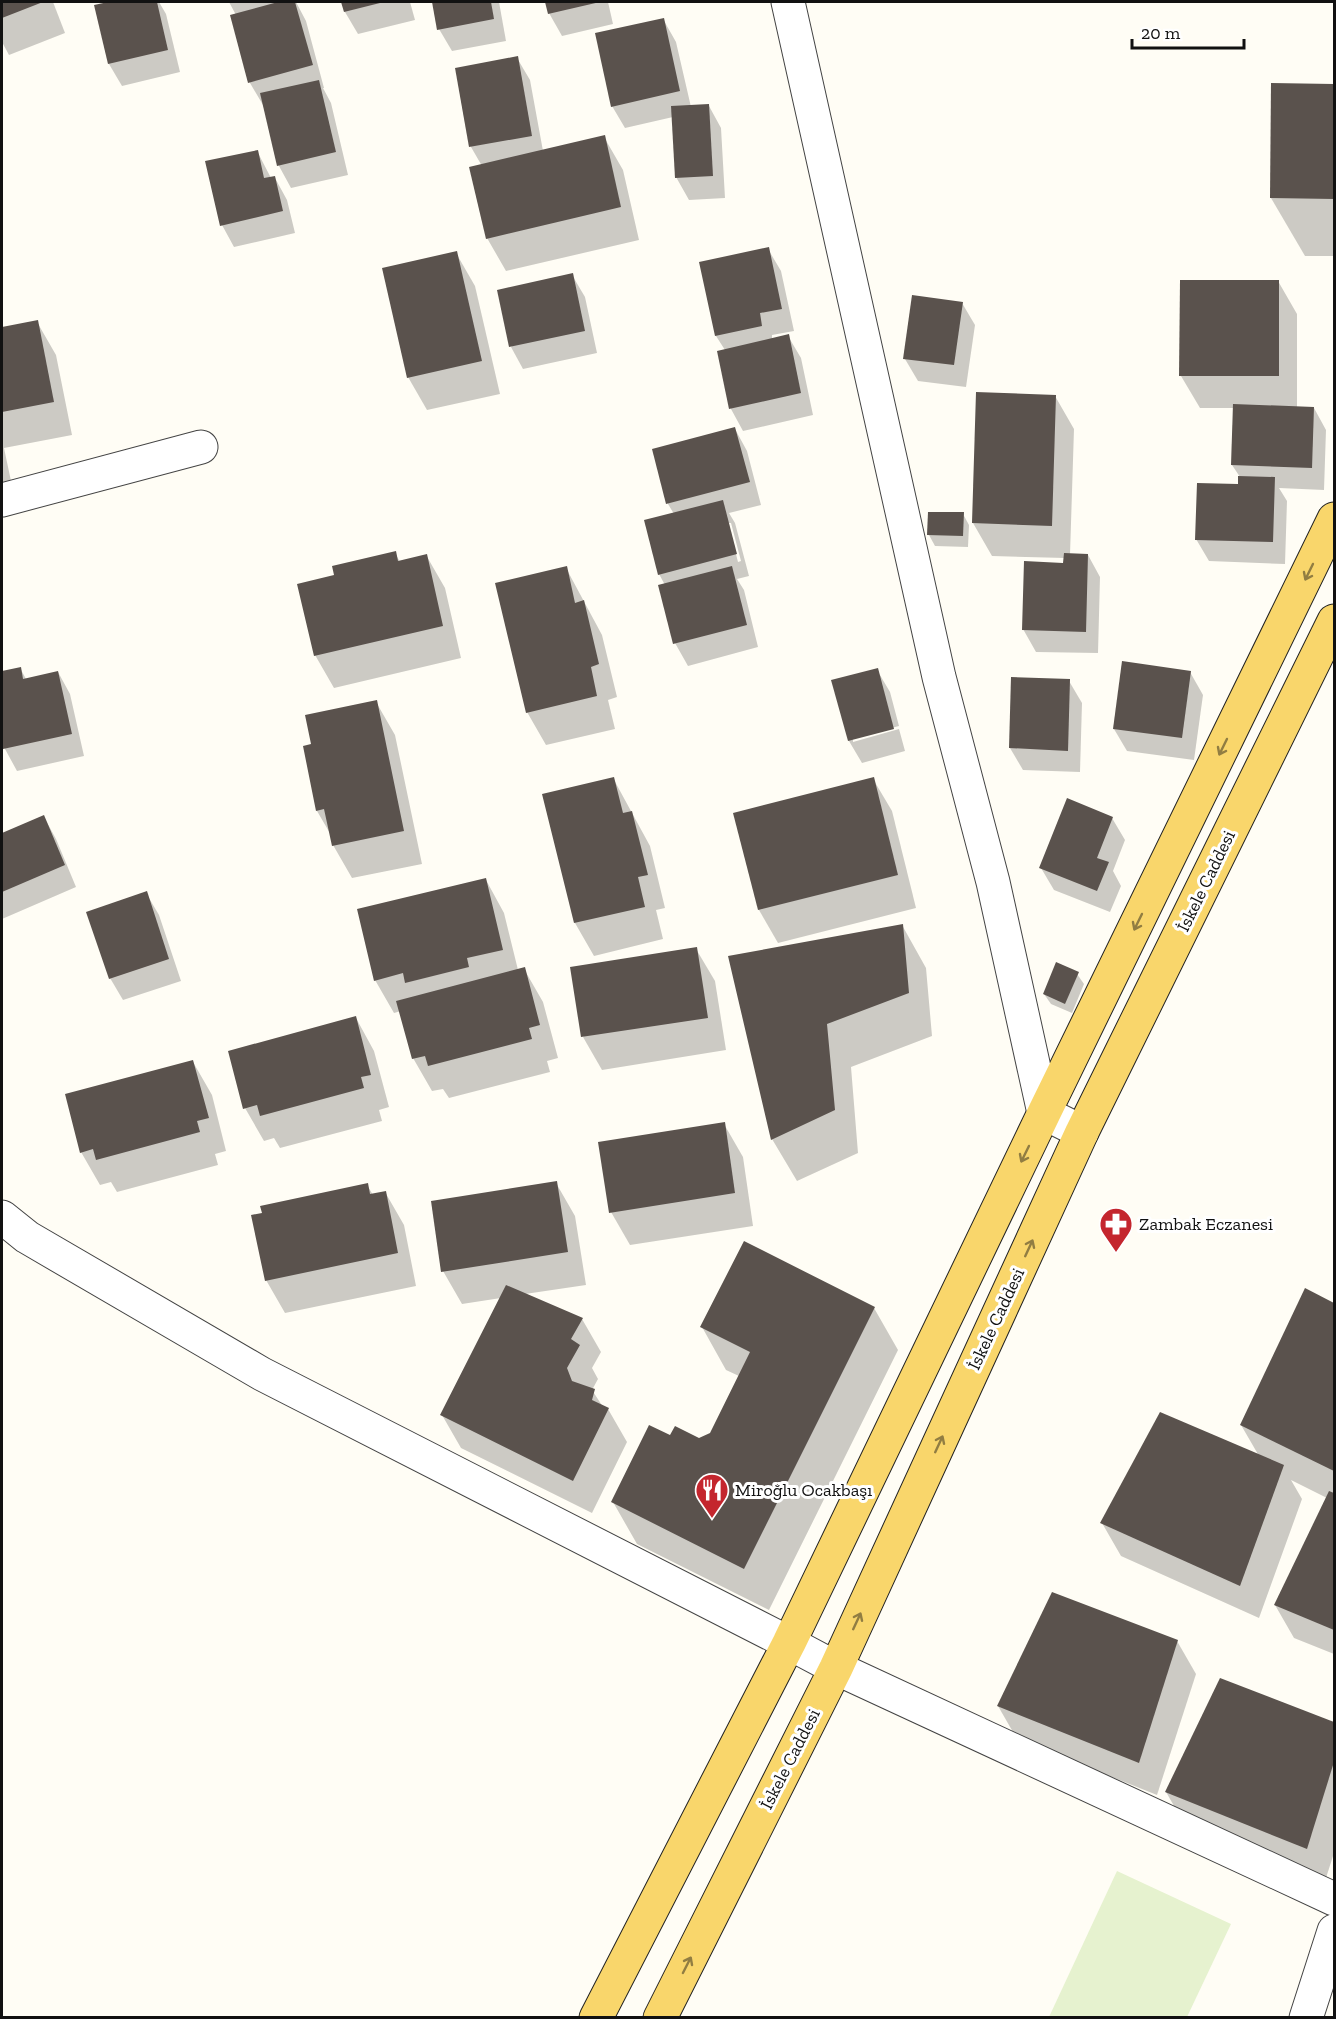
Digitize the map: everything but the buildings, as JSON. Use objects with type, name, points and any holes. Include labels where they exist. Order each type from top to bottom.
[{"type":"main road","points":[[596,2018],[789,1642],[1044,1113],[1335,519]]},
{"type":"main road","name":"İskele Caddesi","points":[[660,2018],[836,1668],[1082,1132],[1335,621]]},
{"type":"street","points":[[788,2],[939,677],[993,882],[1044,1113],[1082,1132]]},
{"type":"street","points":[[2,500],[201,447]]},
{"type":"street","points":[[2,1217],[27,1237],[262,1374],[836,1668],[1335,1899]]},
{"type":"street","points":[[1306,2018],[1335,1931]]},
{"type":"green space","points":[[1117,1871],[1231,1924],[1187,2017],[1049,2017]]},
{"type":"place","name":"Zambak Eczanesi","points":[[1116,1253]]},
{"type":"place","name":"Miroğlu Ocakbaşı","points":[[712,1519]]}]
